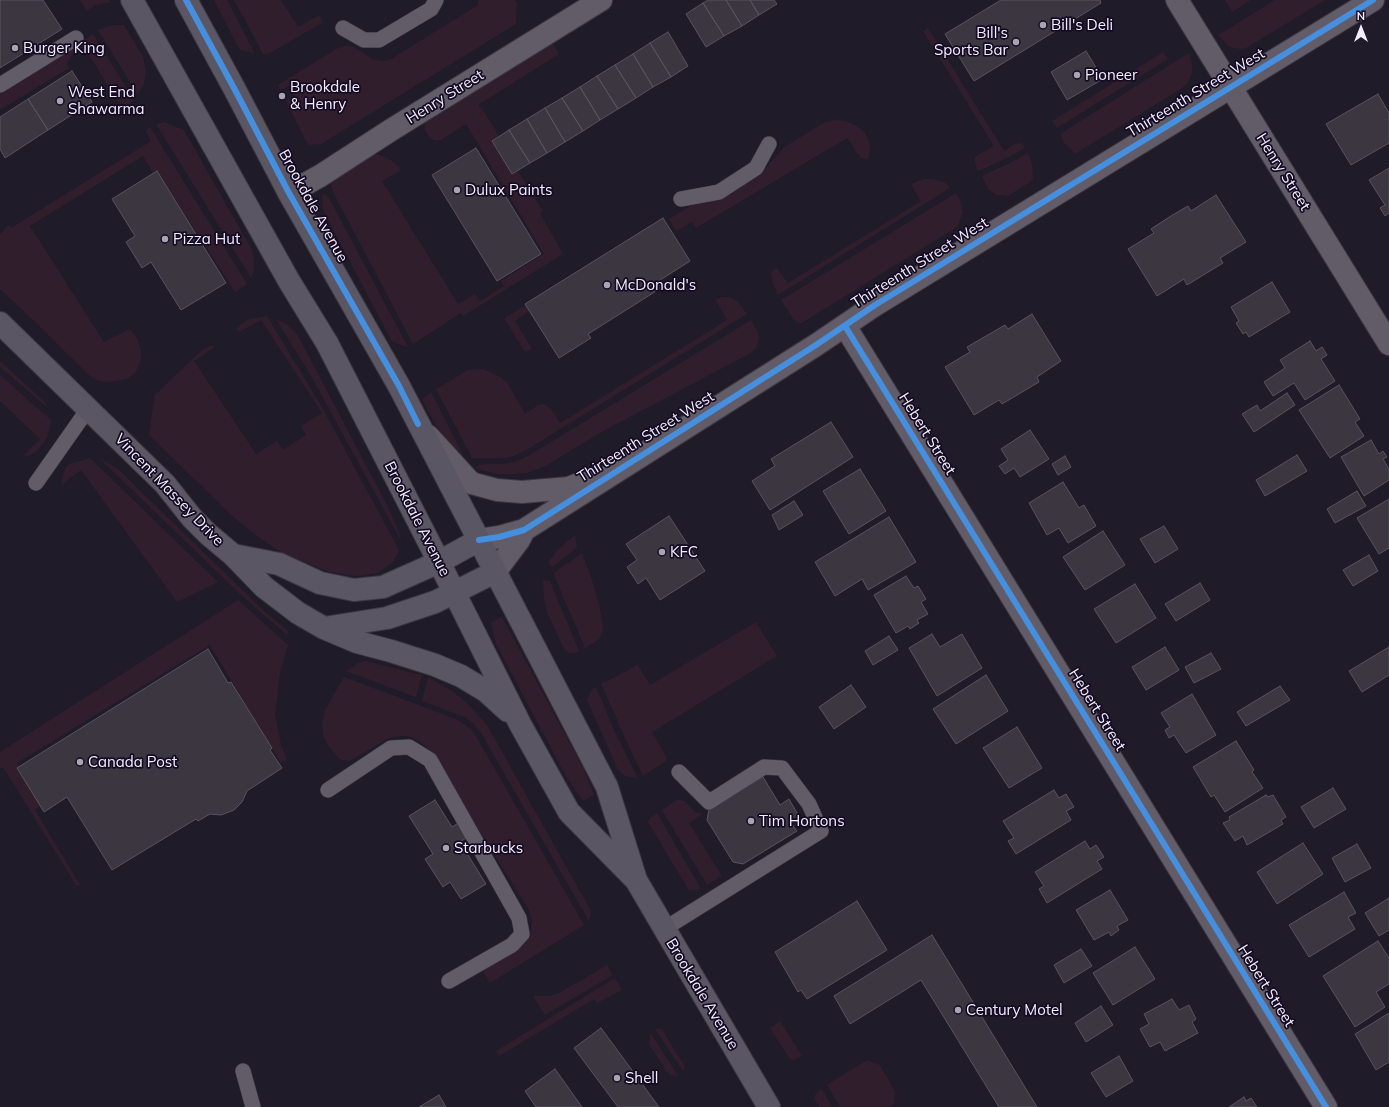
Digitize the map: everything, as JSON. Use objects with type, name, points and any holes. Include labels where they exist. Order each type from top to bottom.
[{"type":"main road","name":"Brookdale Avenue","points":[[132,0],[289,281],[327,343],[520,724],[569,812],[636,880]]},
{"type":"main road","name":"Brookdale Avenue","points":[[186,0],[289,193],[399,386],[608,787],[636,880],[769,1107]]},
{"type":"main road","name":"Vincent Massey Drive","points":[[0,323],[165,484],[192,518],[233,555],[279,564],[320,583],[354,590],[383,587],[439,562],[479,540]]},
{"type":"main road","points":[[233,555],[264,587],[298,613],[324,628],[357,642],[435,664],[461,676],[486,691],[520,724]]},
{"type":"main road","points":[[324,628],[387,618],[435,602],[495,572]]},
{"type":"street","name":"Henry Street","points":[[289,193],[320,176],[391,130],[601,0]]},
{"type":"street","name":"Henry Street","points":[[1177,0],[1389,344]]},
{"type":"street","name":"Thirteenth Street West","points":[[479,540],[499,537],[524,530],[845,326],[875,305],[1373,0]]},
{"type":"street","name":"Hebert Street","points":[[845,326],[1326,1107]]},
{"type":"street","points":[[418,424],[471,483],[497,490],[522,492],[570,488],[637,458]]},
{"type":"street","name":"Thirteenth Street West","points":[[495,572],[519,540],[524,530]]},
{"type":"lane","points":[[343,28],[364,40],[379,40],[431,9],[436,0]]},
{"type":"lane","points":[[0,85],[76,38]]},
{"type":"lane","points":[[681,199],[719,192],[756,168],[769,144]]},
{"type":"lane","points":[[36,483],[88,408]]},
{"type":"lane","points":[[328,790],[391,748],[409,747],[430,760],[519,918],[522,934],[512,945],[449,981]]},
{"type":"lane","points":[[664,930],[821,831],[809,804],[782,768],[764,767],[709,802],[679,772]]},
{"type":"lane","points":[[243,1071],[253,1107]]},
{"type":"shaded area","points":[[80,0],[109,0],[110,2],[96,5],[87,11]]},
{"type":"shaded area","points":[[214,0],[227,0],[255,54],[239,49]]},
{"type":"shaded area","points":[[234,0],[281,0],[298,27],[318,16],[321,17],[322,23],[268,54],[263,54]]},
{"type":"shaded area","points":[[478,0],[514,0],[517,3],[516,24],[321,144],[308,145],[286,101],[295,96],[289,86],[280,90],[278,85],[336,49],[344,46],[352,46],[372,59],[382,61],[391,59],[478,5]]},
{"type":"shaded area","points":[[1225,0],[1251,0],[1232,12]]},
{"type":"shaded area","points":[[1275,0],[1325,0],[1248,47],[1242,49],[1228,46],[1218,35]]},
{"type":"shaded area","points":[[113,25],[124,25],[143,57],[146,72],[144,84],[138,95],[98,30]]},
{"type":"shaded area","points":[[928,28],[1004,151],[1015,144],[1021,143],[1025,148],[978,171],[974,160],[976,156],[994,146],[923,31]]},
{"type":"shaded area","points":[[93,34],[134,100],[127,106],[122,106],[119,103],[84,47],[70,56],[71,58],[67,62],[69,68],[0,110],[0,93]]},
{"type":"shaded area","points":[[552,42],[559,54],[478,105],[482,108],[499,136],[492,141],[512,174],[518,171],[543,211],[540,213],[563,254],[463,316],[461,313],[413,344],[334,194],[330,181],[368,154],[388,158],[399,167],[400,171],[382,181],[458,304],[475,294],[480,301],[504,286],[501,281],[544,254],[466,124],[441,140],[434,140],[429,137],[425,130],[425,117]]},
{"type":"shaded area","points":[[1163,52],[1168,59],[1057,128],[1052,121]]},
{"type":"shaded area","points":[[1189,53],[1192,73],[1187,84],[1179,90],[1075,154],[1065,144],[1060,134]]},
{"type":"shaded area","points":[[837,120],[857,126],[865,133],[870,144],[869,157],[867,159],[861,158],[847,138],[696,228],[692,222],[676,231],[669,219],[697,202],[722,198],[730,194],[759,176],[783,148],[825,122]]},
{"type":"shaded area","points":[[164,122],[184,130],[252,249],[254,270],[251,278],[156,124]]},
{"type":"shaded area","points":[[150,127],[247,284],[235,292],[157,171],[153,173],[143,156],[30,226],[104,342],[130,329],[138,340],[141,351],[141,359],[135,373],[129,378],[121,380],[107,382],[99,381],[92,378],[0,289],[0,235],[8,225],[11,228],[151,141],[146,131]]},
{"type":"shaded area","points":[[1028,153],[1032,165],[1033,180],[1008,196],[997,195],[989,190],[982,176]]},
{"type":"shaded area","points":[[924,179],[933,179],[946,183],[950,188],[778,295],[773,284],[771,273],[773,270],[776,268],[788,283],[921,201],[912,185],[913,183]]},
{"type":"shaded area","points":[[323,193],[329,198],[408,347],[392,342],[326,216],[323,209]]},
{"type":"shaded area","points":[[956,193],[961,202],[963,212],[957,227],[802,323],[798,323],[794,320],[781,300]]},
{"type":"shaded area","points":[[723,297],[734,299],[747,314],[528,449],[513,456],[505,458],[472,458],[436,389],[468,370],[483,369],[507,382],[525,414],[538,405],[544,404],[551,409],[560,423],[727,320],[715,299]]},
{"type":"shaded area","points":[[526,305],[529,311],[515,321],[532,349],[525,352],[505,320],[506,317]]},
{"type":"shaded area","points":[[267,316],[323,409],[399,550],[393,562],[378,573],[357,576],[330,572],[282,553],[257,536],[230,514],[149,435],[155,395],[203,349],[212,345],[214,348],[194,361],[256,454],[277,441],[283,450],[306,435],[301,426],[322,413],[261,320],[241,331],[237,331],[237,328],[241,324],[249,319]]},
{"type":"shaded area","points":[[276,319],[288,325],[297,334],[387,505],[401,539],[311,376]]},
{"type":"shaded area","points":[[751,320],[759,339],[756,348],[751,353],[605,430],[547,465],[526,473],[514,474],[497,474],[475,468],[483,464],[502,464],[514,462],[528,456]]},
{"type":"shaded area","points":[[0,361],[44,401],[49,409],[0,367]]},
{"type":"shaded area","points":[[0,375],[51,420],[48,436],[43,444],[37,451],[27,457],[25,454],[40,439],[0,401]]},
{"type":"shaded area","points":[[431,392],[463,455],[462,459],[444,440],[422,400]]},
{"type":"shaded area","points":[[90,458],[218,582],[177,602],[81,470],[61,485],[66,467],[70,464]]},
{"type":"shaded area","points":[[99,458],[118,469],[265,612],[288,631],[287,635],[239,593]]},
{"type":"shaded area","points":[[575,535],[577,548],[552,567],[548,562],[560,547]]},
{"type":"shaded area","points":[[582,553],[600,608],[603,627],[602,634],[598,640],[585,648],[554,575],[555,572]]},
{"type":"shaded area","points":[[543,580],[550,581],[579,651],[575,653],[565,651],[547,612],[544,598]]},
{"type":"shaded area","points":[[238,600],[288,645],[280,672],[275,715],[281,745],[287,759],[281,763],[210,645],[17,763],[42,804],[35,810],[80,885],[76,885],[3,767],[0,769],[0,752]]},
{"type":"shaded area","points":[[502,617],[583,768],[594,795],[583,801],[568,780],[496,644],[491,622]]},
{"type":"shaded area","points":[[756,622],[777,656],[652,732],[666,756],[666,761],[643,776],[601,684],[638,665],[650,685]]},
{"type":"shaded area","points":[[365,661],[422,675],[416,697],[346,671],[358,663]]},
{"type":"shaded area","points":[[344,677],[456,719],[471,729],[584,925],[490,983],[482,970],[521,947],[527,940],[531,933],[532,921],[529,910],[426,746],[412,737],[394,737],[387,739],[349,761],[339,759],[326,742],[322,724],[325,710]]},
{"type":"shaded area","points":[[428,677],[454,692],[466,702],[487,725],[591,911],[589,921],[481,733],[473,723],[464,717],[422,701]]},
{"type":"shaded area","points":[[596,687],[615,732],[638,778],[623,775],[617,768],[587,700],[592,689]]},
{"type":"shaded area","points":[[677,800],[685,801],[695,812],[703,814],[689,823],[722,876],[707,885],[662,810]]},
{"type":"shaded area","points":[[657,813],[701,889],[689,891],[648,822],[651,817]]},
{"type":"shaded area","points":[[607,965],[613,975],[545,1015],[533,996],[550,996],[559,993]]},
{"type":"shaded area","points":[[615,978],[622,990],[597,1003],[594,999],[499,1056],[496,1051]]},
{"type":"shaded area","points":[[780,1021],[802,1056],[794,1060],[790,1059],[770,1028]]},
{"type":"shaded area","points":[[661,1028],[685,1067],[683,1071],[655,1029]]},
{"type":"shaded area","points":[[650,1032],[678,1076],[671,1075],[667,1072],[649,1044]]},
{"type":"shaded area","points":[[867,1060],[880,1065],[895,1091],[894,1104],[889,1107],[840,1107],[827,1085]]},
{"type":"shaded area","points":[[822,1089],[832,1107],[819,1107],[814,1099],[816,1093]]},
{"type":"building","name":"Burger King","points":[[0,0],[43,0],[62,29],[0,68]]},
{"type":"building","points":[[708,0],[726,0],[742,26],[724,36],[703,3]]},
{"type":"building","points":[[726,0],[750,0],[759,15],[742,26]]},
{"type":"building","points":[[750,0],[774,0],[777,4],[759,15]]},
{"type":"building","points":[[1001,0],[1100,0],[1101,3],[974,81],[945,34]]},
{"type":"building","points":[[703,3],[724,36],[706,47],[686,14]]},
{"type":"building","points":[[668,32],[688,66],[671,77],[650,43]]},
{"type":"building","points":[[650,43],[671,77],[653,87],[633,54]]},
{"type":"building","name":"Pioneer","points":[[1086,51],[1103,79],[1067,100],[1051,72]]},
{"type":"building","points":[[633,54],[653,87],[636,98],[615,65]]},
{"type":"building","points":[[615,65],[636,98],[618,109],[597,76]]},
{"type":"building","name":"West End Shawarma","points":[[72,71],[92,102],[48,130],[28,99]]},
{"type":"building","points":[[597,76],[618,109],[600,120],[580,87]]},
{"type":"building","points":[[580,87],[600,120],[583,131],[562,98]]},
{"type":"building","points":[[1378,94],[1389,113],[1389,143],[1351,165],[1326,124]]},
{"type":"building","points":[[562,98],[583,131],[565,142],[545,108]]},
{"type":"building","points":[[28,99],[48,130],[5,158],[0,149],[0,117]]},
{"type":"building","points":[[545,108],[565,142],[547,153],[527,119]]},
{"type":"building","points":[[527,119],[547,153],[530,163],[509,130]]},
{"type":"building","points":[[509,130],[530,163],[512,174],[492,141]]},
{"type":"building","points":[[476,148],[541,254],[497,281],[432,175]]},
{"type":"building","points":[[1389,168],[1389,213],[1385,216],[1380,208],[1385,205],[1369,180]]},
{"type":"building","name":"Pizza Hut","points":[[157,171],[226,283],[181,310],[151,262],[142,268],[126,242],[135,236],[112,199]]},
{"type":"building","points":[[1216,195],[1246,242],[1220,258],[1223,263],[1187,285],[1184,279],[1157,296],[1128,249],[1154,233],[1151,229],[1171,216],[1188,206],[1191,211]]},
{"type":"building","name":"McDonald's","points":[[663,218],[690,261],[657,282],[661,288],[588,334],[591,338],[559,358],[525,304]]},
{"type":"building","points":[[1272,282],[1290,312],[1249,337],[1246,332],[1243,334],[1236,323],[1239,321],[1231,307]]},
{"type":"building","points":[[1032,314],[1061,361],[1037,377],[1039,382],[1002,404],[999,400],[974,415],[945,367],[970,352],[967,347],[1005,325],[1008,329]]},
{"type":"building","points":[[1310,341],[1316,351],[1322,347],[1327,355],[1321,359],[1335,381],[1305,400],[1294,383],[1273,396],[1264,382],[1285,368],[1280,360]]},
{"type":"building","points":[[1339,385],[1360,419],[1355,422],[1364,436],[1330,458],[1299,410]]},
{"type":"building","points":[[1287,393],[1295,405],[1254,432],[1242,414],[1257,405],[1260,411]]},
{"type":"building","points":[[831,422],[853,457],[770,510],[752,481],[775,466],[771,459]]},
{"type":"building","points":[[1030,430],[1049,459],[1020,477],[1014,468],[1005,474],[999,466],[1008,460],[1001,449]]},
{"type":"building","points":[[1371,440],[1379,454],[1383,451],[1387,457],[1383,459],[1389,469],[1389,480],[1364,496],[1341,457]]},
{"type":"building","points":[[1297,455],[1307,471],[1265,496],[1256,480]]},
{"type":"building","points":[[1065,456],[1071,467],[1058,475],[1052,464]]},
{"type":"building","points":[[860,469],[886,511],[849,534],[823,491]]},
{"type":"building","points":[[1063,482],[1079,508],[1084,505],[1096,526],[1068,543],[1059,528],[1047,535],[1029,503]]},
{"type":"building","points":[[1357,491],[1366,506],[1335,523],[1327,509]]},
{"type":"building","points":[[1389,499],[1389,548],[1379,554],[1357,518]]},
{"type":"building","points":[[794,501],[803,515],[779,530],[772,515]]},
{"type":"building","name":"KFC","points":[[669,516],[705,571],[660,600],[646,578],[638,584],[627,567],[637,560],[626,544]]},
{"type":"building","points":[[889,517],[916,562],[868,590],[862,579],[835,596],[815,562]]},
{"type":"building","points":[[1164,526],[1178,549],[1155,563],[1140,539]]},
{"type":"building","points":[[1103,531],[1125,565],[1085,590],[1063,557]]},
{"type":"building","points":[[1369,555],[1378,571],[1353,586],[1343,570]]},
{"type":"building","points":[[906,576],[914,588],[918,586],[926,599],[921,602],[928,614],[917,620],[919,623],[910,629],[908,626],[896,633],[874,595]]},
{"type":"building","points":[[1200,583],[1210,600],[1176,621],[1165,604]]},
{"type":"building","points":[[1135,584],[1156,618],[1116,643],[1094,609]]},
{"type":"building","points":[[932,634],[940,647],[962,634],[982,668],[937,696],[909,648]]},
{"type":"building","points":[[889,636],[898,650],[873,665],[865,651]]},
{"type":"building","points":[[1165,647],[1179,670],[1146,690],[1132,667]]},
{"type":"building","points":[[1389,647],[1389,675],[1362,692],[1349,671]]},
{"type":"building","points":[[208,649],[228,683],[231,682],[272,748],[270,750],[282,768],[247,791],[242,802],[234,810],[221,815],[210,814],[198,821],[196,819],[112,870],[67,797],[44,812],[17,768]]},
{"type":"building","points":[[1211,653],[1221,669],[1194,683],[1185,667]]},
{"type":"building","points":[[986,675],[1008,711],[956,744],[933,709]]},
{"type":"building","points":[[851,685],[866,707],[834,729],[819,707]]},
{"type":"building","points":[[1280,686],[1290,700],[1246,726],[1237,712]]},
{"type":"building","points":[[1192,694],[1216,735],[1186,753],[1174,735],[1169,738],[1165,730],[1170,727],[1161,713]]},
{"type":"building","points":[[1017,727],[1042,768],[1009,788],[983,748]]},
{"type":"building","points":[[1236,741],[1254,770],[1252,772],[1263,788],[1225,812],[1214,795],[1211,797],[1193,767]]},
{"type":"building","name":"Tim Hortons","points":[[763,777],[780,805],[789,799],[800,818],[791,823],[797,831],[743,864],[733,862],[707,820],[709,809]]},
{"type":"building","points":[[1333,788],[1346,809],[1314,828],[1301,807]]},
{"type":"building","points":[[1054,790],[1059,798],[1066,794],[1074,807],[1066,811],[1071,820],[1016,854],[1008,841],[1014,838],[1003,821]]},
{"type":"building","points":[[1266,795],[1268,797],[1273,795],[1286,817],[1281,820],[1283,824],[1247,845],[1243,836],[1235,841],[1223,823],[1230,820],[1229,817]]},
{"type":"building","name":"Starbucks","points":[[435,800],[452,827],[460,822],[469,836],[460,842],[486,884],[461,899],[450,882],[443,887],[425,859],[433,854],[409,816]]},
{"type":"building","points":[[1085,841],[1090,849],[1096,845],[1104,857],[1097,861],[1102,869],[1047,903],[1039,889],[1044,886],[1035,872]]},
{"type":"building","points":[[1303,843],[1323,874],[1277,904],[1257,872]]},
{"type":"building","points":[[1357,844],[1371,868],[1345,882],[1332,858]]},
{"type":"building","points":[[1110,890],[1128,920],[1117,926],[1119,930],[1111,936],[1109,932],[1094,940],[1076,910]]},
{"type":"building","points":[[1344,892],[1356,913],[1348,917],[1355,929],[1309,957],[1289,925]]},
{"type":"building","points":[[1389,898],[1389,930],[1379,936],[1365,913]]},
{"type":"building","points":[[857,901],[887,950],[807,999],[801,990],[798,992],[775,952]]},
{"type":"building","name":"Century Motel","points":[[932,935],[1037,1107],[999,1107],[921,980],[850,1024],[834,996]]},
{"type":"building","points":[[1378,941],[1389,958],[1389,984],[1376,992],[1385,1007],[1355,1027],[1323,976]]},
{"type":"building","points":[[1135,947],[1155,979],[1113,1005],[1093,973]]},
{"type":"building","points":[[1081,949],[1092,966],[1064,983],[1054,965]]},
{"type":"building","points":[[1172,999],[1179,1010],[1189,1005],[1196,1019],[1192,1022],[1198,1033],[1165,1051],[1160,1042],[1150,1047],[1140,1029],[1149,1024],[1144,1014]]},
{"type":"building","points":[[1101,1006],[1113,1025],[1086,1042],[1075,1023]]},
{"type":"building","points":[[1389,1013],[1389,1062],[1376,1070],[1355,1034]]},
{"type":"building","name":"Shell","points":[[601,1028],[659,1107],[618,1107],[574,1048]]},
{"type":"building","points":[[1119,1056],[1133,1081],[1106,1097],[1091,1073]]},
{"type":"building","points":[[555,1069],[582,1107],[536,1107],[525,1091]]},
{"type":"building","points":[[439,1095],[446,1107],[419,1107]]},
{"type":"building","points":[[1244,1097],[1246,1101],[1251,1098],[1257,1107],[1229,1107]]},
{"type":"cycle path","points":[[186,0],[289,193],[399,386],[418,424]]},
{"type":"cycle path","points":[[479,540],[499,537],[524,530],[816,345],[875,305],[1373,0]]},
{"type":"cycle path","points":[[845,326],[1326,1107]]},
{"type":"place","name":"Bill's Deli","points":[[1043,25]]},
{"type":"place","name":"Bill's Sports Bar","points":[[1016,42]]},
{"type":"place","name":"Burger King","points":[[15,48]]},
{"type":"place","name":"Pioneer","points":[[1077,75]]},
{"type":"place","name":"Brookdale & Henry","points":[[282,96]]},
{"type":"place","name":"West End Shawarma","points":[[60,101]]},
{"type":"place","name":"Dulux Paints","points":[[457,190]]},
{"type":"place","name":"Pizza Hut","points":[[165,239]]},
{"type":"place","name":"McDonald's","points":[[607,285]]},
{"type":"place","name":"KFC","points":[[662,552]]},
{"type":"place","name":"Canada Post","points":[[80,762]]},
{"type":"place","name":"Tim Hortons","points":[[751,821]]},
{"type":"place","name":"Starbucks","points":[[446,848]]},
{"type":"place","name":"Century Motel","points":[[958,1010]]},
{"type":"place","name":"Shell","points":[[617,1078]]}]
